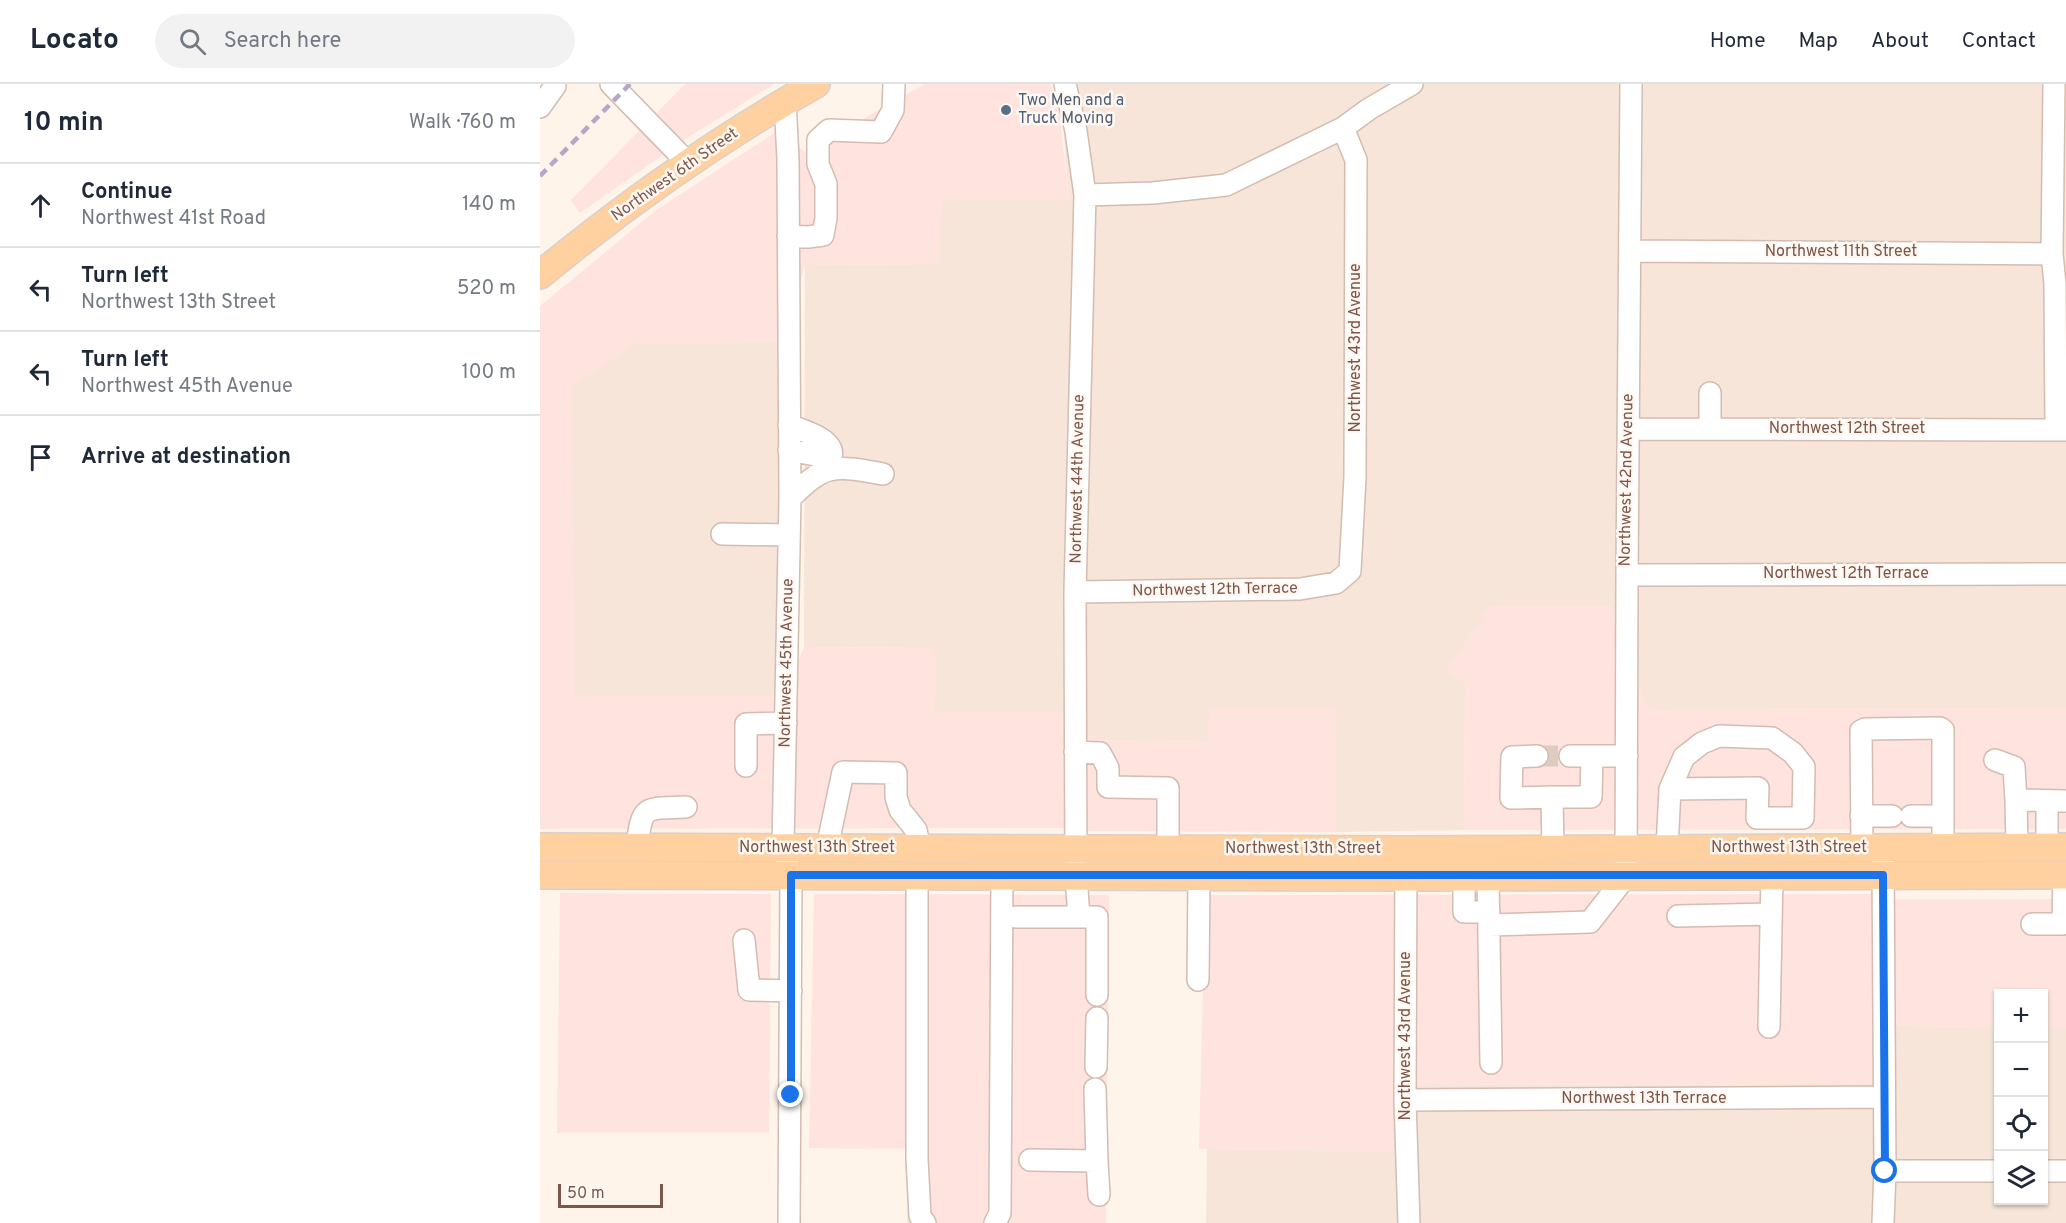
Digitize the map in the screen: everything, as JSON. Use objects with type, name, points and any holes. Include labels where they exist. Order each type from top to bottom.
[{"type":"main road","name":"Northwest 6th Street","points":[[540,275],[617,214],[688,163],[785,101],[816,84]]},
{"type":"main road","name":"Northwest 13th Street","points":[[540,847],[1406,850],[2057,847]]},
{"type":"main road","name":"Northwest 13th Street","points":[[540,874],[1406,877],[2065,875]]},
{"type":"street","points":[[610,84],[688,163]]},
{"type":"street","points":[[788,236],[823,236],[826,218],[826,184],[819,164],[818,140],[830,130],[881,132],[893,110],[894,84]]},
{"type":"street","name":"Northwest 44th Avenue","points":[[1065,84],[1076,131],[1085,195],[1075,592],[1076,876],[1079,916]]},
{"type":"street","points":[[1085,195],[1153,193],[1226,185],[1343,128],[1369,109],[1412,84]]},
{"type":"street","name":"Northwest 42nd Avenue","points":[[1626,876],[1626,575],[1631,84]]},
{"type":"street","points":[[2054,84],[2060,115],[2052,254],[2061,430]]},
{"type":"street","points":[[540,107],[546,86]]},
{"type":"street","name":"Northwest 45th Avenue","points":[[785,101],[788,161],[790,498],[783,847],[791,875],[789,1223]]},
{"type":"street","name":"Northwest 43rd Avenue","points":[[1343,128],[1356,160],[1355,477],[1350,571]]},
{"type":"street","points":[[788,161],[818,154]]},
{"type":"street","name":"Northwest 11th Street","points":[[1630,251],[2052,254]]},
{"type":"street","points":[[1710,393],[1710,429]]},
{"type":"street","points":[[789,424],[829,444],[833,452],[831,464],[790,498]]},
{"type":"street","name":"Northwest 12th Street","points":[[1628,429],[2061,430]]},
{"type":"street","points":[[789,450],[831,464],[883,474]]},
{"type":"street","points":[[722,534],[789,535]]},
{"type":"street","name":"Northwest 12th Terrace","points":[[1075,592],[1300,589],[1336,583],[1350,571]]},
{"type":"street","name":"Northwest 12th Terrace","points":[[1626,575],[2066,573]]},
{"type":"street","points":[[746,766],[746,724],[786,723]]},
{"type":"street","points":[[1883,1223],[1885,1171],[1883,875],[1862,816],[1861,731],[1865,729],[1940,728],[1942,730],[1943,847]]},
{"type":"street","points":[[1668,848],[1670,789],[1684,757],[1702,743],[1719,736],[1772,738],[1794,753],[1804,767],[1803,818],[1757,818],[1758,788],[1670,789]]},
{"type":"street","points":[[1075,752],[1100,753],[1108,768],[1108,787],[1168,788],[1168,849]]},
{"type":"street","points":[[1537,756],[1512,757],[1511,798],[1591,797],[1592,756]]},
{"type":"street","points":[[1570,756],[1627,756]]},
{"type":"street","points":[[1995,760],[2014,767],[2017,847]]},
{"type":"street","points":[[827,848],[843,772],[896,773],[896,797],[900,810],[916,830],[921,848]]},
{"type":"street","points":[[1552,797],[1553,849]]},
{"type":"street","points":[[2016,800],[2056,801],[2057,847]]},
{"type":"street","points":[[637,847],[639,824],[644,814],[651,809],[686,807]]},
{"type":"street","points":[[1862,816],[1943,816]]},
{"type":"street","name":"Northwest 43rd Avenue","points":[[1406,850],[1405,1100],[1409,1223]]},
{"type":"street","points":[[1769,1026],[1772,875]]},
{"type":"street","points":[[2032,924],[2063,924],[2065,875]]},
{"type":"street","points":[[917,876],[917,1160],[921,1216],[925,1223]]},
{"type":"street","points":[[995,1223],[1000,1213],[1002,876]]},
{"type":"street","points":[[1198,980],[1199,876]]},
{"type":"street","points":[[1476,876],[1464,912],[1489,919],[1590,922],[1626,876]]},
{"type":"street","points":[[1678,916],[1771,914]]},
{"type":"street","points":[[1016,916],[1097,917],[1097,995]]},
{"type":"street","points":[[1489,919],[1491,1063]]},
{"type":"street","points":[[744,939],[749,990],[791,991]]},
{"type":"street","points":[[1096,1018],[1096,1066]]},
{"type":"street","points":[[1095,1089],[1099,1195]]},
{"type":"street","name":"Northwest 13th Terrace","points":[[1405,1100],[1884,1097]]},
{"type":"street","points":[[1030,1160],[1097,1161]]},
{"type":"street","points":[[1885,1171],[1994,1171]]},
{"type":"street","points":[[2048,1171],[2066,1171]]},
{"type":"shaded area","points":[[685,84],[774,84],[690,136],[580,213],[571,200]]},
{"type":"shaded area","points":[[925,84],[1050,84],[1058,102],[1069,200],[942,200],[939,264],[805,265],[782,342],[636,343],[572,387],[574,697],[783,697],[804,647],[935,648],[934,712],[1061,712],[1094,740],[1208,742],[1209,707],[1336,707],[1336,832],[1093,831],[1060,828],[540,829],[540,306],[655,211],[782,128],[804,152]]},
{"type":"shaded area","points":[[1060,84],[2066,84],[2066,708],[1647,709],[1611,606],[1465,684],[1464,830],[1336,832],[1335,707],[1209,707],[1209,742],[1094,740],[1061,712],[934,712],[935,648],[804,647],[805,265],[939,264],[941,200],[1069,200]]},
{"type":"shaded area","points":[[782,342],[784,697],[574,697],[571,387],[635,343]]},
{"type":"shaded area","points":[[1490,606],[1611,606],[1648,709],[2066,708],[2066,829],[1464,830],[1465,684],[1446,671]]},
{"type":"shaded area","points":[[560,893],[771,894],[769,1133],[557,1133]]},
{"type":"shaded area","points":[[814,894],[1109,895],[1106,1223],[907,1223],[908,1149],[809,1148]]},
{"type":"shaded area","points":[[1868,894],[1894,899],[2066,899],[2066,1027],[2048,1027],[2048,989],[1994,989],[1994,1027],[1895,1026],[1870,1084],[1414,1085],[1397,1151],[1199,1149],[1203,982],[1209,982],[1209,895]]},
{"type":"shaded area","points":[[1895,1026],[1994,1027],[1994,1205],[2048,1205],[2048,1027],[2066,1027],[2066,1223],[1206,1223],[1207,1149],[1396,1151],[1414,1085],[1870,1084]]},
{"type":"tunnel","points":[[1537,756],[1570,756]]},
{"type":"railway","points":[[540,176],[630,84]]},
{"type":"place","name":"Two Men and a Truck Moving","points":[[1006,110]]},
{"type":"route","points":[[791,1095],[791,875],[1406,877],[1883,875],[1885,1171]]}]
